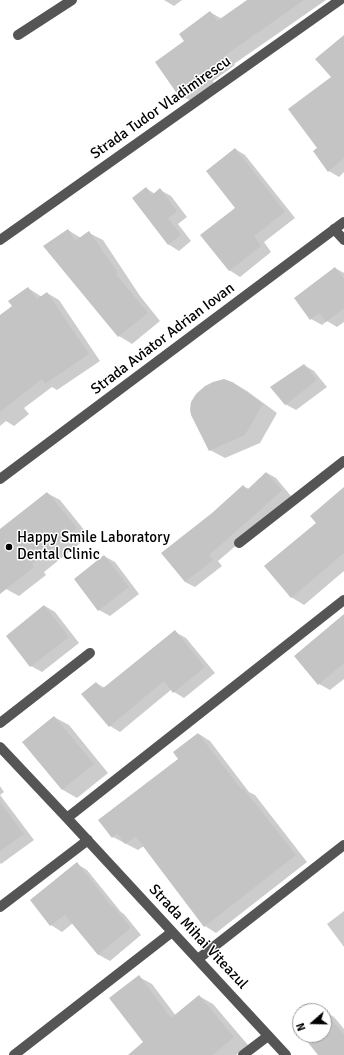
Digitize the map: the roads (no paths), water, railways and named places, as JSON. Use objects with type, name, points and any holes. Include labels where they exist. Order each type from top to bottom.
[{"type":"street","points":[[18,35],[72,0]]},
{"type":"street","name":"Strada Tudor Vladimirescu","points":[[0,240],[340,0]]},
{"type":"street","name":"Strada Aviator Adrian Iovan","points":[[0,479],[344,222]]},
{"type":"street","points":[[334,229],[344,240]]},
{"type":"street","points":[[239,543],[344,461]]},
{"type":"street","points":[[67,818],[344,600]]},
{"type":"street","points":[[0,723],[90,653]]},
{"type":"street","name":"Strada Mihai Viteazul","points":[[0,747],[88,840],[286,1055]]},
{"type":"street","points":[[0,907],[88,840]]},
{"type":"street","points":[[198,959],[344,845]]},
{"type":"street","points":[[14,1055],[172,932]]},
{"type":"street","points":[[244,1055],[268,1036]]},
{"type":"place","name":"Happy Smile Laboratory Dental Clinic","points":[[9,547]]}]
